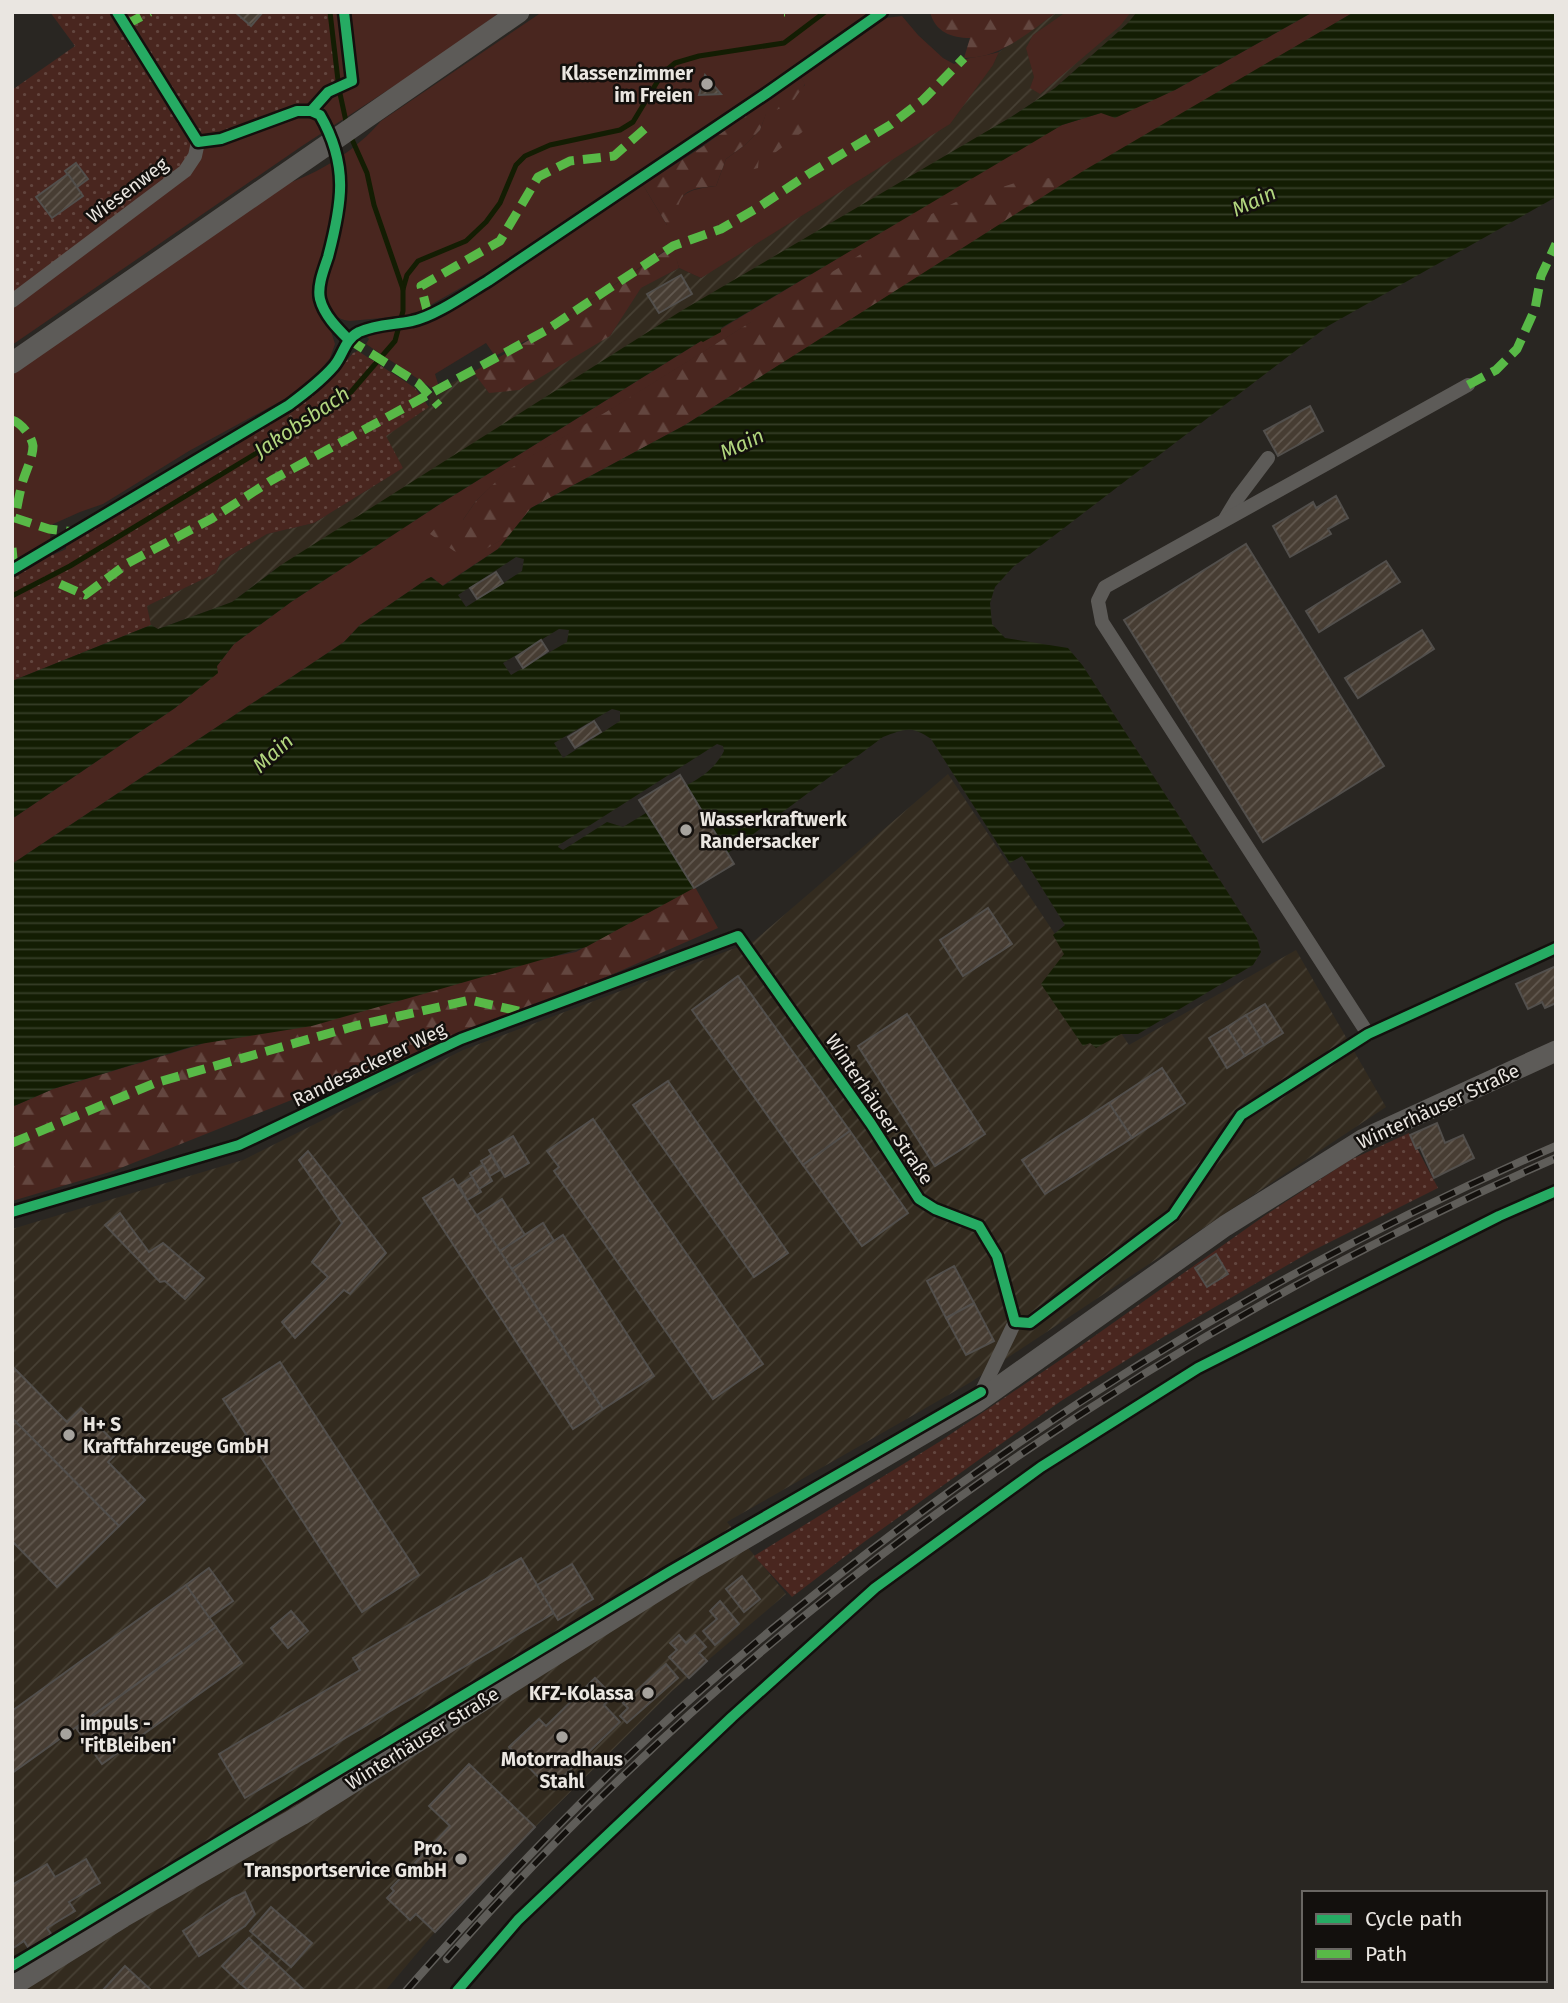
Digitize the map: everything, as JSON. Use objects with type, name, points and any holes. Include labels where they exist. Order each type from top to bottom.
[{"type":"main road","points":[[12,363],[519,12]]},
{"type":"main road","name":"Winterhäuser Straße","points":[[12,1986],[123,1917],[300,1815],[674,1580],[976,1403],[1225,1226],[1364,1139],[1556,1051]]},
{"type":"street","name":"Wiesenweg","points":[[12,301],[185,171],[195,156],[198,142],[121,19]]},
{"type":"street","points":[[1368,1034],[1102,622],[1098,601],[1105,587],[1468,385]]},
{"type":"street","points":[[1225,521],[1237,499],[1268,458]]},
{"type":"street","name":"Randesackerer Weg","points":[[12,1212],[239,1145],[461,1039],[738,936]]},
{"type":"street","name":"Winterhäuser Straße","points":[[738,936],[871,1124],[919,1199],[935,1209],[979,1226],[997,1256],[1015,1322]]},
{"type":"street","points":[[976,1403],[1015,1322],[1030,1323],[1173,1214],[1241,1115],[1368,1034],[1556,948]]},
{"type":"shaded area","points":[[1057,12],[1137,12],[1055,88],[1011,117],[274,570],[232,602],[158,629],[151,625],[147,606],[216,573],[221,561],[267,534],[314,523],[403,468],[385,436],[429,407],[430,394],[473,372],[489,393],[610,336],[641,288],[679,268],[701,278],[993,65],[999,52]]},
{"type":"shaded area","points":[[948,774],[1129,1045],[1296,950],[1386,1107],[971,1382],[727,1522],[786,1594],[673,1690],[535,1827],[435,1932],[385,1991],[12,1991],[12,1229],[243,1160],[463,1050],[754,941]]},
{"type":"green space","points":[[50,12],[330,12],[339,87],[328,92],[311,111],[297,111],[222,139],[198,142],[195,156],[12,301],[12,90],[75,46]]},
{"type":"green space","points":[[330,12],[500,12],[451,49],[302,146],[12,345],[12,301],[198,142],[257,126],[297,111],[311,111],[328,92],[339,87]]},
{"type":"green space","points":[[542,12],[870,12],[793,67],[485,274],[413,315],[350,321],[336,316],[329,307],[326,295],[326,280],[342,224],[333,221],[312,294],[314,305],[331,331],[335,344],[330,358],[311,382],[189,451],[103,504],[51,525],[50,543],[12,565],[12,373],[289,183],[339,158],[381,121]]},
{"type":"green space","points":[[930,12],[1057,12],[1002,49],[964,58],[970,38],[957,37],[940,29]]},
{"type":"green space","points":[[1066,12],[1131,12],[1120,26],[1040,94],[1030,88],[1034,77],[1026,48],[1033,35]]},
{"type":"green space","points":[[1313,12],[1354,12],[1055,190],[1051,178],[750,323],[510,469],[476,501],[463,520],[442,520],[472,556],[510,535],[498,549],[442,586],[432,577],[427,579],[360,625],[344,642],[12,864],[12,819],[175,708],[217,673],[217,666],[234,644],[291,602],[443,502],[701,341],[1028,143],[1062,125],[1175,90]]},
{"type":"green space","points":[[902,16],[918,35],[943,58],[954,64],[964,59],[999,52],[993,65],[950,124],[701,278],[679,268],[672,246],[545,331],[495,356],[486,343],[435,374],[439,387],[433,389],[366,344],[369,339],[365,335],[383,329],[414,326],[449,311],[643,185],[667,225],[684,195],[696,189],[716,186],[726,159],[760,130],[766,113],[805,85],[800,76],[885,18]]},
{"type":"green space","points":[[800,76],[805,84],[791,104],[766,114],[760,130],[726,159],[716,186],[685,194],[679,205],[675,224],[667,225],[643,185],[702,147]]},
{"type":"green space","points":[[792,116],[809,119],[805,130],[772,155],[759,155],[758,168],[742,172],[744,156]]},
{"type":"green space","points":[[1052,178],[1055,190],[685,425],[531,508],[510,535],[472,557],[454,551],[430,534],[442,520],[463,520],[476,501],[509,469],[903,228],[956,202],[1027,179]]},
{"type":"green space","points":[[673,246],[679,268],[641,288],[610,336],[519,390],[489,393],[473,372],[545,331]]},
{"type":"green space","points":[[358,351],[415,388],[429,407],[386,436],[403,468],[314,523],[267,534],[221,561],[216,573],[147,606],[151,625],[12,681],[12,576],[52,553],[53,555],[66,549],[66,544],[309,397]]},
{"type":"green space","points":[[695,887],[718,928],[408,1064],[304,1095],[113,1171],[12,1201],[12,1107],[53,1089],[199,1045],[327,993],[443,979],[576,952]]},
{"type":"green space","points":[[1409,1133],[1438,1188],[1310,1252],[1165,1336],[1061,1401],[792,1597],[754,1556],[939,1442],[1267,1214],[1350,1160]]},
{"type":"water","points":[[1137,12],[1313,12],[1175,90],[1115,118],[1101,113],[1062,125],[721,328],[721,332],[701,341],[443,502],[291,602],[234,644],[217,666],[218,673],[175,708],[12,819],[12,681],[151,625],[158,629],[232,602],[281,565],[681,311],[1011,117],[1055,88]]},
{"type":"water","name":"Main","points":[[1354,12],[1556,12],[1556,197],[1328,326],[1013,567],[995,587],[990,603],[992,624],[1005,638],[1068,648],[1083,666],[1257,938],[1261,952],[1253,965],[1138,1034],[1121,1034],[1096,1048],[1090,1043],[1083,1046],[1041,984],[1064,954],[1053,935],[1065,925],[1022,856],[1010,863],[931,739],[913,730],[883,737],[728,853],[687,785],[704,775],[717,762],[724,751],[723,746],[717,744],[559,845],[563,850],[607,822],[623,827],[646,813],[694,888],[586,947],[312,1026],[200,1044],[53,1089],[12,1107],[12,864],[344,642],[360,625],[427,579],[431,577],[443,586],[498,549],[531,508],[685,425],[1083,171]],"holes":[[[516,557],[524,559],[522,571],[466,607],[458,595]],[[559,629],[569,630],[567,642],[511,675],[503,663]],[[612,709],[620,711],[620,721],[563,758],[554,743]]]},
{"type":"building","points":[[235,12],[263,12],[251,26]]},
{"type":"building","name":"Klassenzimmer im Freien","points":[[705,75],[721,94],[699,95]]},
{"type":"building","points":[[76,163],[88,179],[77,187],[65,171]]},
{"type":"building","points":[[68,174],[83,196],[52,218],[36,197]]},
{"type":"building","points":[[681,275],[692,294],[659,313],[647,294]]},
{"type":"building","points":[[1310,406],[1323,431],[1278,456],[1264,431]]},
{"type":"building","points":[[1336,496],[1348,518],[1328,529],[1331,534],[1290,557],[1273,526],[1313,502],[1316,508]]},
{"type":"building","points":[[1246,544],[1384,766],[1263,842],[1124,620]]},
{"type":"building","points":[[1386,561],[1400,582],[1319,632],[1306,611]]},
{"type":"building","points":[[496,572],[503,583],[477,599],[470,588]]},
{"type":"building","points":[[1422,630],[1434,649],[1358,698],[1345,678]]},
{"type":"building","points":[[541,640],[548,651],[523,668],[516,657]]},
{"type":"building","points":[[594,721],[601,732],[575,748],[568,737]]},
{"type":"building","name":"Wasserkraftwerk Randersacker","points":[[680,775],[734,864],[694,888],[639,800]]},
{"type":"building","points":[[988,908],[1012,944],[963,976],[940,940]]},
{"type":"building","points":[[1556,966],[1556,1003],[1545,1008],[1542,1002],[1528,1009],[1516,984]]},
{"type":"building","points":[[738,976],[850,1131],[803,1165],[692,1010]]},
{"type":"building","points":[[1265,1004],[1283,1033],[1264,1045],[1246,1015]]},
{"type":"building","points":[[907,1014],[985,1134],[935,1166],[858,1046]]},
{"type":"building","points":[[1246,1015],[1264,1045],[1245,1056],[1227,1027]]},
{"type":"building","points":[[1227,1027],[1245,1056],[1227,1068],[1209,1038]]},
{"type":"building","points":[[1162,1068],[1185,1103],[1132,1138],[1109,1103]]},
{"type":"building","points":[[668,1081],[788,1253],[754,1277],[633,1105]]},
{"type":"building","points":[[1109,1103],[1132,1138],[1045,1194],[1022,1160]]},
{"type":"building","points":[[593,1119],[763,1364],[713,1399],[554,1171],[559,1167],[547,1151]]},
{"type":"building","points":[[1437,1123],[1445,1143],[1463,1135],[1474,1158],[1434,1178],[1420,1147],[1416,1149],[1410,1135]]},
{"type":"building","points":[[850,1131],[908,1213],[862,1246],[803,1165]]},
{"type":"building","points":[[513,1136],[529,1163],[505,1177],[489,1150]]},
{"type":"building","points":[[308,1151],[386,1253],[350,1294],[344,1290],[295,1338],[282,1322],[328,1277],[312,1262],[342,1223],[299,1160]]},
{"type":"building","points":[[491,1155],[500,1170],[490,1176],[481,1161]]},
{"type":"building","points":[[483,1165],[492,1181],[479,1189],[470,1173]]},
{"type":"building","points":[[472,1177],[481,1192],[467,1200],[459,1185]]},
{"type":"building","points":[[453,1179],[603,1409],[573,1429],[423,1198]]},
{"type":"building","points":[[502,1199],[525,1235],[500,1251],[477,1215]]},
{"type":"building","points":[[120,1213],[149,1252],[163,1243],[204,1278],[185,1299],[165,1281],[160,1282],[105,1225]]},
{"type":"building","points":[[543,1223],[554,1241],[512,1269],[500,1251]]},
{"type":"building","points":[[563,1235],[654,1376],[603,1409],[512,1269]]},
{"type":"building","points":[[1216,1254],[1228,1274],[1207,1287],[1195,1268]]},
{"type":"building","points":[[954,1266],[974,1303],[946,1318],[927,1281]]},
{"type":"building","points":[[974,1303],[994,1341],[966,1355],[946,1318]]},
{"type":"building","points":[[280,1362],[419,1575],[362,1612],[223,1399]]},
{"type":"building","name":"H+ S Kraftfahrzeuge GmbH","points":[[12,1366],[67,1422],[81,1408],[121,1449],[108,1462],[145,1500],[119,1526],[12,1418]]},
{"type":"building","points":[[12,1418],[119,1526],[57,1587],[12,1541]]},
{"type":"building","points":[[521,1558],[554,1613],[245,1798],[219,1754],[360,1670],[353,1658]]},
{"type":"building","points":[[572,1564],[593,1599],[558,1620],[537,1585]]},
{"type":"building","points":[[209,1568],[233,1601],[209,1618],[186,1585]]},
{"type":"building","points":[[742,1576],[760,1599],[744,1612],[726,1589]]},
{"type":"building","points":[[186,1585],[216,1627],[12,1773],[12,1711]]},
{"type":"building","points":[[720,1601],[739,1624],[715,1645],[703,1631],[717,1619],[710,1611]]},
{"type":"building","points":[[291,1611],[308,1631],[288,1648],[271,1628]]},
{"type":"building","points":[[216,1627],[242,1663],[102,1764],[76,1728]]},
{"type":"building","points":[[679,1635],[686,1643],[695,1635],[706,1647],[699,1653],[707,1661],[689,1678],[669,1657],[677,1650],[670,1643]]},
{"type":"building","points":[[666,1664],[678,1678],[627,1723],[620,1716],[628,1708],[623,1703]]},
{"type":"building","name":"Motorradhaus Stahl","points":[[595,1678],[613,1696],[604,1705],[620,1722],[550,1789],[509,1747],[539,1719],[546,1726]]},
{"type":"building","name":"Pro. Transportservice GmbH","points":[[469,1764],[535,1827],[435,1932],[416,1914],[410,1920],[387,1898],[394,1891],[391,1888],[450,1826],[429,1806]]},
{"type":"building","points":[[86,1859],[100,1883],[69,1902],[75,1911],[47,1928],[54,1938],[31,1952],[24,1941],[12,1949],[12,1885],[47,1864],[55,1877]]},
{"type":"building","points":[[245,1892],[255,1914],[245,1926],[199,1956],[183,1931]]},
{"type":"building","points":[[271,1907],[312,1943],[291,1967],[250,1931]]},
{"type":"building","points":[[249,1938],[268,1956],[241,1984],[222,1966]]},
{"type":"building","points":[[268,1956],[305,1991],[249,1991],[241,1984]]},
{"type":"building","points":[[125,1966],[152,1991],[102,1991]]},
{"type":"waterway","name":"Jakobsbach","points":[[330,12],[339,89],[347,126]]},
{"type":"waterway","points":[[403,289],[407,275],[418,261],[466,241],[486,222],[500,203],[516,165],[525,156],[550,145],[620,130],[633,122],[662,74],[675,63],[699,56],[784,43],[825,12]]},
{"type":"waterway","name":"Jakobsbach","points":[[12,596],[70,566],[298,428],[351,392],[395,341],[403,311],[403,289],[374,205],[367,173],[350,135]]},
{"type":"railway","points":[[406,1991],[474,1914],[618,1766],[694,1696],[792,1613],[893,1534],[997,1458],[1103,1387],[1213,1320],[1325,1258],[1439,1200],[1556,1146]]},
{"type":"railway","points":[[447,1959],[565,1833],[689,1715],[820,1603],[958,1498],[1100,1402],[1248,1312],[1400,1231],[1556,1158]]},
{"type":"marked path","points":[[125,25],[150,12]]},
{"type":"marked path","points":[[60,584],[85,595],[128,563],[211,519],[272,480],[545,331],[673,246],[721,229],[759,207],[890,125],[923,100],[964,58]]},
{"type":"marked path","points":[[428,314],[421,286],[500,241],[538,177],[570,161],[614,156],[649,125]]},
{"type":"marked path","points":[[1468,385],[1496,370],[1517,349],[1535,309],[1541,276],[1556,244]]},
{"type":"marked path","points":[[348,339],[418,383],[439,406]]},
{"type":"marked path","points":[[12,420],[26,430],[33,446],[15,518],[49,529],[74,532]]},
{"type":"marked path","points":[[12,548],[14,569]]},
{"type":"marked path","points":[[12,1143],[155,1083],[355,1026],[470,1000],[527,1013]]},
{"type":"cycle path","points":[[117,12],[198,142],[221,139],[297,111],[311,111],[320,115],[335,151],[340,185],[337,219],[319,294],[328,316],[348,339]]},
{"type":"cycle path","points":[[311,111],[328,92],[352,81],[344,12]]},
{"type":"cycle path","points":[[12,570],[289,405],[329,371],[354,335],[366,329],[421,319],[488,281],[882,12]]},
{"type":"cycle path","points":[[12,1212],[239,1145],[461,1039],[738,936],[871,1124],[919,1199],[935,1209],[979,1226],[997,1256],[1015,1322],[1030,1323],[1173,1215],[1241,1115],[1368,1034],[1556,948]]},
{"type":"cycle path","points":[[457,1991],[518,1920],[732,1717],[875,1588],[1041,1467],[1198,1368],[1499,1216],[1556,1191]]},
{"type":"cycle path","points":[[12,1966],[669,1572],[981,1392]]},
{"type":"place","name":"Klassenzimmer im Freien","points":[[707,84]]},
{"type":"place","name":"Wasserkraftwerk Randersacker","points":[[686,830]]},
{"type":"place","name":"H+ S Kraftfahrzeuge GmbH","points":[[69,1435]]},
{"type":"place","name":"KFZ-Kolassa","points":[[648,1693]]},
{"type":"place","name":"impuls - 'FitBleiben'","points":[[66,1734]]},
{"type":"place","name":"Motorradhaus Stahl","points":[[562,1737]]},
{"type":"place","name":"Pro. Transportservice GmbH","points":[[461,1859]]}]
